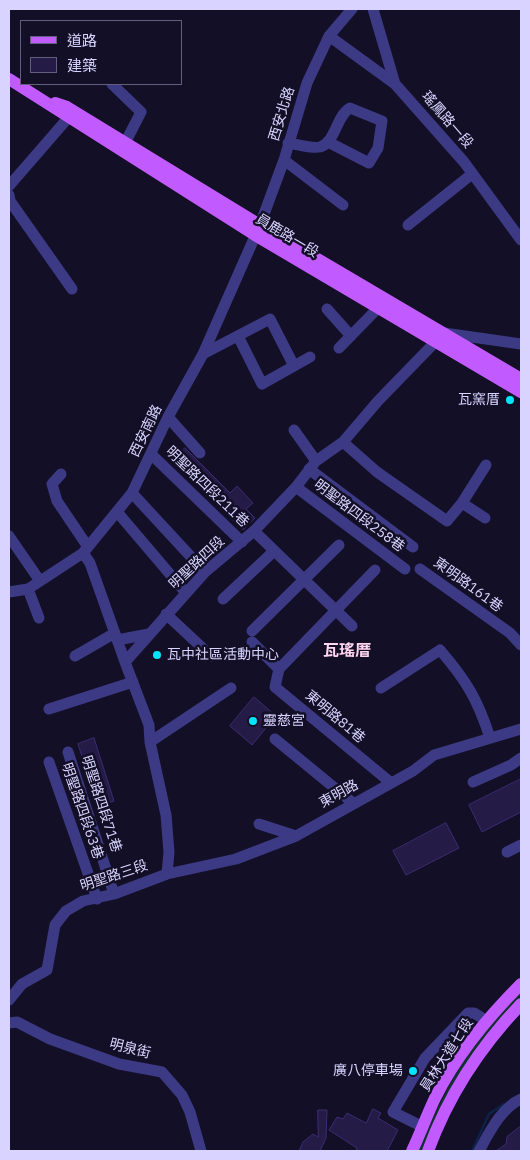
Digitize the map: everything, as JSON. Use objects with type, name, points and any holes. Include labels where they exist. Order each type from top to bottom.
[{"type":"main road","name":"員鹿路一段","points":[[9,79],[41,98],[68,118],[123,146]]},
{"type":"main road","name":"員鹿路一段","points":[[41,98],[67,107],[123,146],[378,308],[440,337],[521,379]]},
{"type":"main road","name":"員鹿路一段","points":[[258,230],[440,337],[521,392]]},
{"type":"main road","name":"員林大道七段","points":[[412,1151],[436,1097],[487,1021],[521,984]]},
{"type":"main road","name":"員林大道七段","points":[[428,1151],[448,1105],[475,1059],[521,1004]]},
{"type":"street","name":"西安北路","points":[[258,230],[284,160],[307,83],[328,36],[352,9]]},
{"type":"street","name":"瑤鳳路一段","points":[[373,9],[396,84],[472,174],[521,240]]},
{"type":"street","points":[[328,36],[396,84]]},
{"type":"street","points":[[113,85],[141,112],[123,146]]},
{"type":"street","points":[[288,143],[319,147],[328,142],[343,112],[350,108],[382,121],[378,148],[369,163],[328,142]]},
{"type":"street","points":[[9,186],[68,118]]},
{"type":"street","points":[[284,160],[343,205]]},
{"type":"street","points":[[408,225],[472,174]]},
{"type":"street","points":[[9,195],[10,200],[72,289]]},
{"type":"street","name":"西安南路","points":[[9,592],[28,589],[86,550],[118,513],[132,493],[168,417],[203,354],[258,230]]},
{"type":"street","points":[[339,348],[378,308]]},
{"type":"street","points":[[327,309],[351,336]]},
{"type":"street","points":[[203,354],[270,319],[294,366]]},
{"type":"street","points":[[238,336],[262,384],[310,357]]},
{"type":"street","points":[[440,337],[521,344]]},
{"type":"street","name":"明聖路四段","points":[[125,662],[204,572],[254,531],[296,487],[312,465],[343,442],[378,401],[440,337]]},
{"type":"street","points":[[168,417],[200,453]]},
{"type":"street","points":[[294,430],[312,465],[413,547]]},
{"type":"street","points":[[343,442],[377,472],[447,521],[462,503],[486,465]]},
{"type":"street","name":"明聖路四段211巷","points":[[151,454],[242,542]]},
{"type":"street","points":[[61,474],[52,484],[56,501],[86,550],[149,725],[150,742],[166,815],[169,852],[167,874]]},
{"type":"street","name":"明聖路四段258巷","points":[[296,487],[405,569]]},
{"type":"street","points":[[132,493],[204,572]]},
{"type":"street","points":[[462,503],[485,518]]},
{"type":"street","points":[[118,513],[186,593]]},
{"type":"street","points":[[254,531],[273,552],[352,626]]},
{"type":"street","points":[[9,536],[40,581]]},
{"type":"street","points":[[338,545],[303,580],[252,637],[279,669],[375,570]]},
{"type":"street","points":[[223,599],[273,552]]},
{"type":"street","name":"東明路161巷","points":[[420,569],[510,633],[521,644]]},
{"type":"street","points":[[28,589],[39,618]]},
{"type":"street","points":[[166,614],[211,656]]},
{"type":"street","points":[[75,656],[116,637],[148,634]]},
{"type":"street","points":[[381,688],[440,650],[463,677],[481,708],[490,738]]},
{"type":"street","name":"東明路81巷","points":[[279,669],[275,686],[390,782]]},
{"type":"street","points":[[49,709],[133,682]]},
{"type":"street","points":[[150,742],[231,688]]},
{"type":"street","name":"東明路","points":[[167,874],[236,859],[296,836],[390,782],[414,771],[434,755],[521,729]]},
{"type":"street","points":[[275,739],[353,804]]},
{"type":"street","name":"明聖路四段71巷","points":[[68,752],[114,894]]},
{"type":"street","points":[[473,782],[511,765],[521,758]]},
{"type":"street","name":"明聖路四段63巷","points":[[49,762],[97,899]]},
{"type":"street","points":[[259,824],[296,836]]},
{"type":"street","points":[[506,852],[521,845]]},
{"type":"street","name":"明聖路三段","points":[[9,1000],[22,984],[47,970],[55,925],[66,911],[83,901],[114,894],[167,874]]},
{"type":"street","points":[[423,1127],[392,1112],[425,1058],[468,1013],[474,1012],[487,1021]]},
{"type":"street","name":"明泉街","points":[[9,1023],[17,1022],[50,1039],[119,1064],[162,1072],[182,1095],[190,1112],[201,1151]]},
{"type":"street","points":[[479,1151],[492,1127],[521,1098]]},
{"type":"green space","points":[[521,990],[521,996],[514,1002],[439,1114],[422,1151],[418,1151],[443,1096],[467,1055],[489,1026]]},
{"type":"building","points":[[185,448],[230,493],[237,486],[253,503],[246,509],[255,518],[243,530],[173,461]]},
{"type":"building","name":"靈慈宮","points":[[254,697],[276,716],[252,745],[230,726]]},
{"type":"building","points":[[94,738],[114,801],[98,806],[78,744]]},
{"type":"building","points":[[521,779],[521,812],[482,832],[469,805]]},
{"type":"building","points":[[446,823],[459,848],[406,875],[393,851]]},
{"type":"building","points":[[373,1109],[381,1113],[378,1118],[398,1130],[387,1151],[356,1151],[357,1148],[329,1130],[337,1117],[343,1119],[347,1113],[366,1123]]},
{"type":"building","points":[[318,1110],[327,1110],[326,1138],[320,1151],[299,1151],[303,1142],[313,1134],[318,1137]]},
{"type":"building","points":[[521,1126],[521,1149],[518,1151],[496,1151],[506,1144],[507,1137]]},
{"type":"waterway","points":[[472,1151],[489,1114],[504,1104]]},
{"type":"place","name":"瓦窯厝","points":[[510,400]]},
{"type":"place","name":"瓦中社區活動中心","points":[[157,655]]},
{"type":"place","name":"靈慈宮","points":[[253,721]]},
{"type":"place","name":"廣八停車場","points":[[413,1071]]},
{"type":"district","name":"瓦瑤厝","points":[[347,651]]}]
